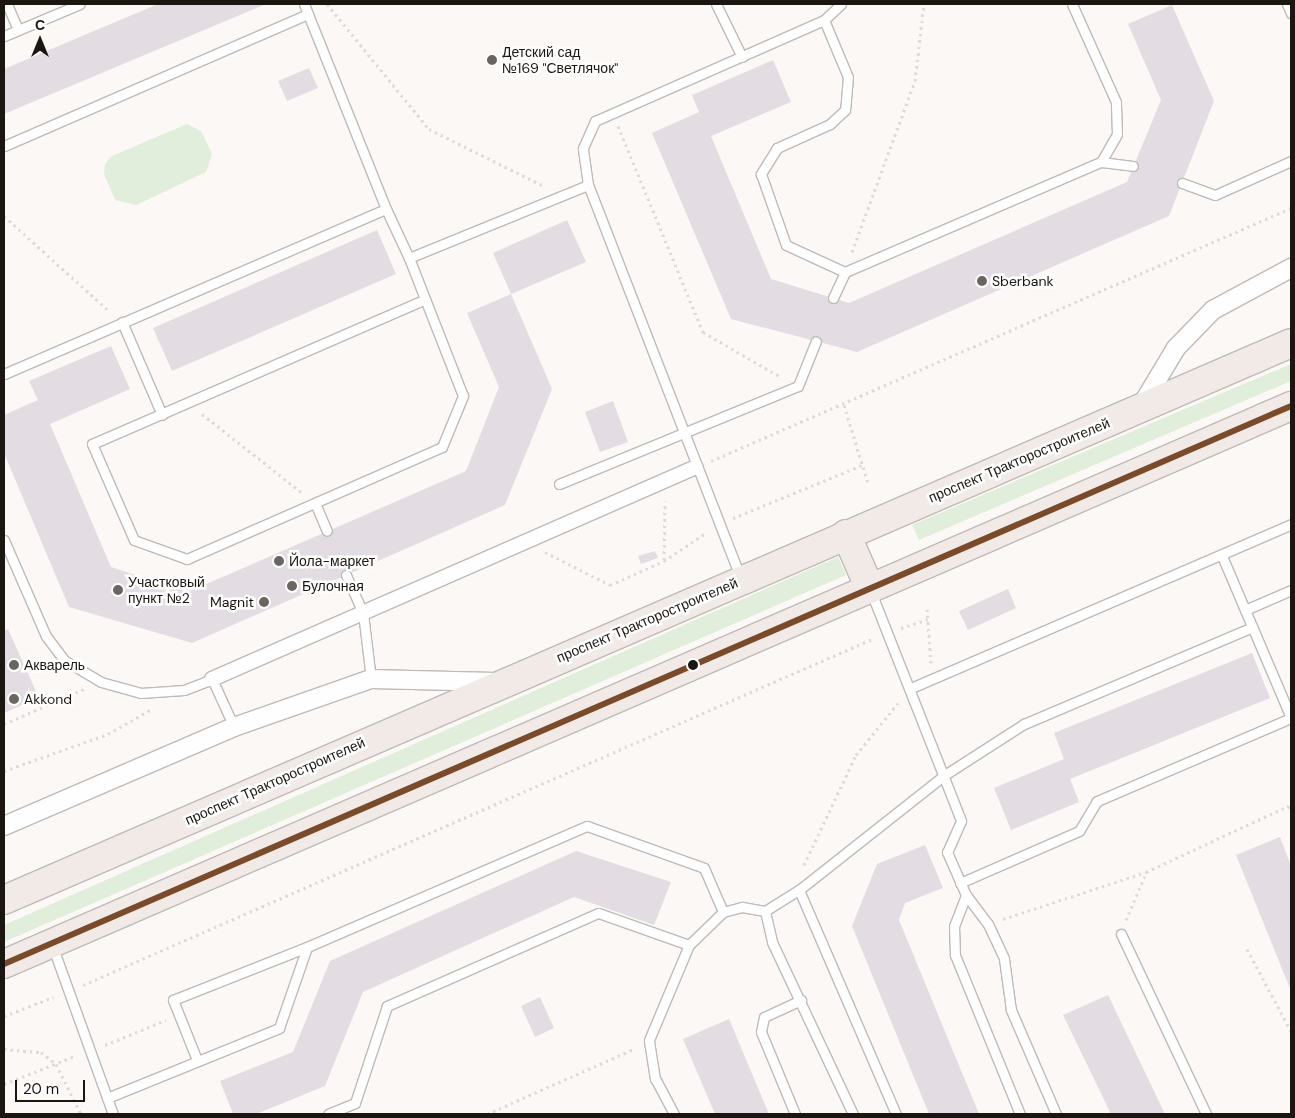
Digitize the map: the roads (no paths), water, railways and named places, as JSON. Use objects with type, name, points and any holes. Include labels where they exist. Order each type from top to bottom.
[{"type":"main road","name":"проспект Тракторостроителей","points":[[5,896],[1291,343]]},
{"type":"main road","points":[[4,964],[1291,406]]},
{"type":"main road","points":[[846,534],[870,589]]},
{"type":"street","points":[[1140,408],[1176,348],[1213,310],[1291,268]]},
{"type":"street","points":[[212,679],[696,467]]},
{"type":"street","points":[[4,826],[234,727],[371,679],[502,682]]},
{"type":"lane","points":[[7,4],[18,30]]},
{"type":"lane","points":[[4,36],[80,4]]},
{"type":"lane","points":[[304,4],[386,209],[409,258],[463,396],[442,447],[315,504],[187,559],[134,540],[92,444],[425,300]]},
{"type":"lane","points":[[716,4],[742,57]]},
{"type":"lane","points":[[741,580],[588,185],[586,133],[595,120],[824,20],[841,4]]},
{"type":"lane","points":[[1072,4],[1116,102],[1117,134],[1101,162]]},
{"type":"lane","points":[[1287,4],[1291,13]]},
{"type":"lane","points":[[4,146],[308,14]]},
{"type":"lane","points":[[824,20],[848,76],[845,110],[830,124],[777,148],[761,174],[786,245],[845,272]]},
{"type":"lane","points":[[1182,183],[1215,195],[1291,161]]},
{"type":"lane","points":[[833,298],[845,272],[1101,162],[1133,166]]},
{"type":"lane","points":[[409,258],[588,185]]},
{"type":"lane","points":[[4,374],[386,209]]},
{"type":"lane","points":[[122,322],[162,415]]},
{"type":"lane","points":[[559,484],[684,435],[798,386],[816,341]]},
{"type":"lane","points":[[315,504],[327,531]]},
{"type":"lane","points":[[911,688],[1222,556],[1291,524]]},
{"type":"lane","points":[[4,540],[46,636],[64,660],[101,682],[163,694],[212,679],[234,727]]},
{"type":"lane","points":[[960,883],[1079,831],[1097,801],[1291,718],[1222,556]]},
{"type":"lane","points":[[346,575],[363,613],[371,679]]},
{"type":"lane","points":[[870,589],[946,774],[961,821],[947,852],[966,895],[988,924],[1004,959],[1011,1010],[1056,1114]]},
{"type":"lane","points":[[1245,610],[1291,590]]},
{"type":"lane","points":[[674,1114],[655,1079],[649,1040],[689,946],[722,912],[742,907],[765,911],[799,890],[946,774],[1024,724],[1252,627]]},
{"type":"lane","points":[[197,1060],[173,1000],[307,947],[587,826],[704,868],[722,912]]},
{"type":"lane","points":[[799,890],[896,1114]]},
{"type":"lane","points":[[966,895],[954,926],[955,955],[1020,1114]]},
{"type":"lane","points":[[765,911],[772,942],[801,1000],[853,1114]]},
{"type":"lane","points":[[328,1114],[355,1103],[387,1006],[598,913],[689,946]]},
{"type":"lane","points":[[1121,934],[1206,1114]]},
{"type":"lane","points":[[52,943],[113,1114]]},
{"type":"lane","points":[[107,1098],[280,1028],[307,947]]},
{"type":"lane","points":[[795,1114],[760,1032],[764,1017],[801,1000]]},
{"type":"place","name":"Детский сад №169 \"Светлячок\"","points":[[492,60]]},
{"type":"place","name":"Sberbank","points":[[982,281]]},
{"type":"place","name":"Йола-маркет","points":[[279,561]]},
{"type":"place","name":"Булочная","points":[[292,586]]},
{"type":"place","name":"Участковый пункт №2","points":[[118,590]]},
{"type":"place","name":"Magnit","points":[[264,602]]},
{"type":"place","name":"Акварель","points":[[14,665]]},
{"type":"place","name":"Akkond","points":[[14,699]]}]
